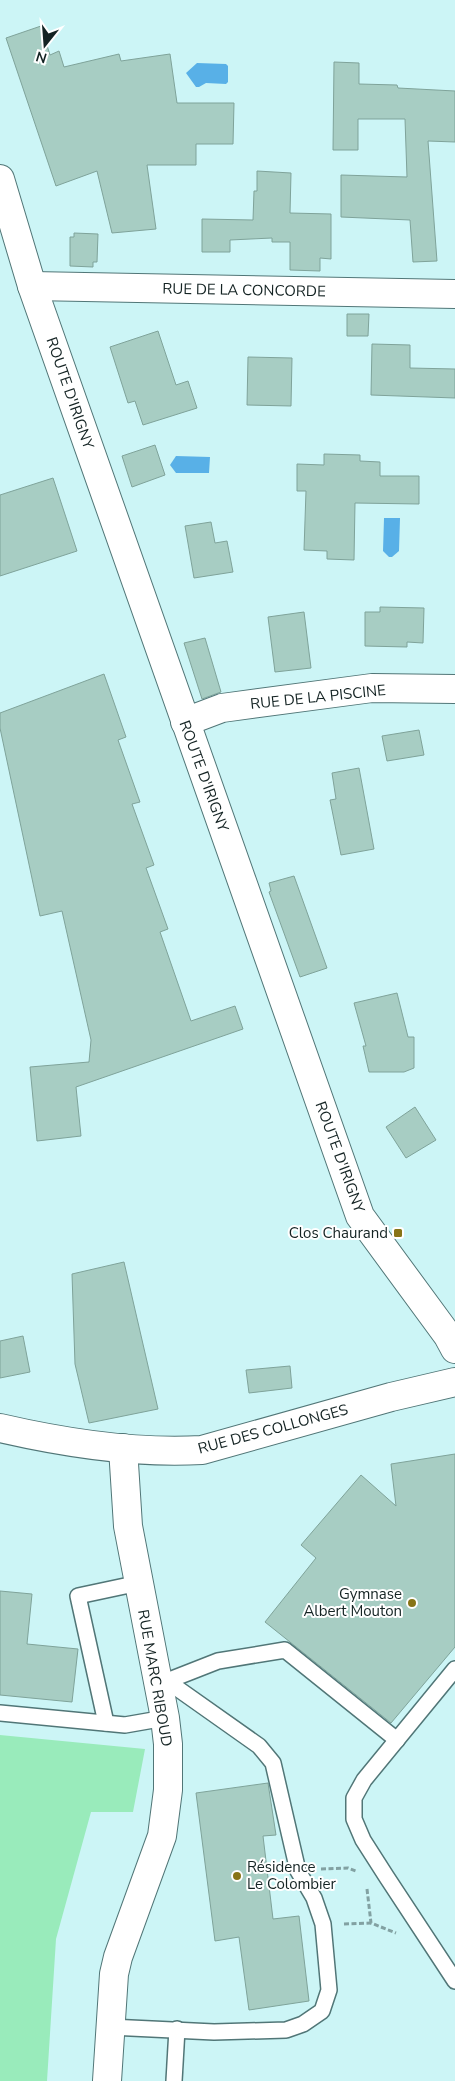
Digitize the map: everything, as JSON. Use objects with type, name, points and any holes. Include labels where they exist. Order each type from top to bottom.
[{"type":"street","name":"ROUTE D'IRIGNY","points":[[0,179],[32,286],[360,1216],[448,1336],[455,1349]]},
{"type":"street","name":"RUE DE LA CONCORDE","points":[[32,286],[455,294]]},
{"type":"street","name":"RUE DE LA PISCINE","points":[[185,722],[222,708],[372,688],[455,689]]},
{"type":"street","name":"RUE DES COLLONGES","points":[[0,1428],[26,1434],[123,1448],[175,1452],[202,1450],[391,1397],[455,1382]]},
{"type":"street","name":"RUE MARC RIBOUD","points":[[107,2081],[114,1974],[118,1957],[162,1836],[168,1790],[168,1744],[163,1682],[139,1583],[128,1526],[123,1448]]},
{"type":"lane","points":[[106,1723],[78,1596],[139,1583]]},
{"type":"lane","points":[[163,1682],[218,1661],[285,1650],[397,1740]]},
{"type":"lane","points":[[455,1669],[364,1780],[354,1798],[354,1819],[363,1840],[455,1982]]},
{"type":"lane","points":[[110,2026],[214,2032],[286,2030],[303,2024],[322,2011],[328,1990],[323,1924],[314,1898],[298,1871],[273,1763],[259,1746],[163,1682]]},
{"type":"lane","points":[[0,1713],[125,1725],[165,1718]]},
{"type":"lane","points":[[174,2081],[177,2030]]},
{"type":"path","points":[[298,1871],[348,1868],[359,1872]]},
{"type":"path","points":[[365,1884],[368,1890],[372,1923]]},
{"type":"path","points":[[323,1924],[372,1923],[398,1934]]},
{"type":"green space","points":[[0,1735],[145,1749],[133,1812],[91,1812],[56,1939],[47,2081],[0,2081]]},
{"type":"water","points":[[197,63],[226,64],[228,66],[228,82],[226,84],[206,83],[196,87],[186,73]]},
{"type":"water","points":[[176,456],[210,457],[209,473],[176,473],[170,465]]},
{"type":"water","points":[[384,518],[400,518],[399,551],[392,557],[389,557],[383,551]]},
{"type":"building","points":[[41,26],[50,55],[59,51],[64,67],[119,54],[121,61],[170,54],[177,103],[234,103],[233,144],[196,144],[196,165],[147,165],[156,229],[112,233],[97,171],[56,186],[6,38]]},
{"type":"building","points":[[334,62],[359,63],[359,84],[397,85],[398,88],[455,91],[455,142],[428,141],[437,261],[413,262],[410,220],[341,217],[341,175],[407,177],[405,119],[358,119],[358,150],[333,150]]},
{"type":"building","points":[[257,171],[291,173],[290,213],[331,214],[331,259],[320,258],[320,271],[290,270],[290,242],[272,242],[272,238],[230,240],[230,252],[202,252],[202,219],[253,220],[254,191],[257,191]]},
{"type":"building","points":[[74,233],[98,234],[97,262],[93,262],[93,267],[70,266],[70,237],[74,237]]},
{"type":"building","points":[[347,314],[369,314],[368,336],[347,336]]},
{"type":"building","points":[[158,331],[176,385],[188,381],[197,408],[143,425],[135,401],[128,403],[110,347]]},
{"type":"building","points":[[372,344],[410,345],[410,368],[455,369],[455,398],[371,395]]},
{"type":"building","points":[[248,357],[292,358],[291,406],[247,405]]},
{"type":"building","points":[[155,445],[165,475],[132,487],[122,456]]},
{"type":"building","points":[[324,454],[360,455],[360,461],[380,462],[380,476],[419,476],[419,504],[355,503],[354,560],[327,559],[327,551],[304,550],[306,491],[297,491],[297,464],[324,465]]},
{"type":"building","points":[[53,478],[77,551],[0,576],[0,495]]},
{"type":"building","points":[[211,522],[215,543],[227,541],[233,572],[194,578],[185,526]]},
{"type":"building","points":[[380,607],[424,608],[423,643],[407,642],[407,647],[365,646],[365,612],[380,612]]},
{"type":"building","points":[[304,612],[311,668],[275,672],[268,617]]},
{"type":"building","points":[[205,638],[221,692],[202,699],[184,643]]},
{"type":"building","points":[[104,674],[126,737],[118,740],[140,802],[132,804],[154,865],[146,868],[168,929],[160,932],[191,1021],[235,1006],[243,1029],[76,1087],[81,1136],[37,1141],[30,1067],[89,1062],[91,1040],[62,911],[40,916],[0,728],[0,713]]},
{"type":"building","points":[[419,730],[424,755],[387,761],[382,736]]},
{"type":"building","points":[[359,768],[374,849],[341,855],[330,800],[336,799],[332,773]]},
{"type":"building","points":[[294,876],[327,968],[300,977],[269,892],[271,891],[269,883]]},
{"type":"building","points":[[397,993],[408,1037],[414,1037],[414,1068],[404,1072],[369,1072],[363,1046],[366,1046],[354,1003]]},
{"type":"building","points":[[415,1107],[436,1140],[406,1158],[386,1127]]},
{"type":"building","points":[[124,1262],[158,1409],[89,1423],[75,1364],[72,1274]]},
{"type":"building","points":[[23,1336],[30,1372],[0,1378],[0,1341]]},
{"type":"building","points":[[290,1366],[292,1388],[249,1393],[246,1370]]},
{"type":"building","points":[[455,1454],[455,1647],[391,1723],[265,1622],[316,1558],[301,1545],[361,1475],[396,1506],[391,1464]]},
{"type":"building","points":[[0,1591],[32,1594],[27,1644],[78,1649],[72,1702],[0,1695]]},
{"type":"building","name":"Résidence Le Colombier","points":[[268,1783],[276,1835],[263,1836],[273,1919],[299,1916],[309,2001],[249,2010],[239,1937],[215,1941],[196,1793]]},
{"type":"place","name":"Clos Chaurand","points":[[398,1233]]},
{"type":"place","name":"Gymnase Albert Mouton","points":[[412,1603]]},
{"type":"place","name":"Résidence Le Colombier","points":[[237,1876]]}]
